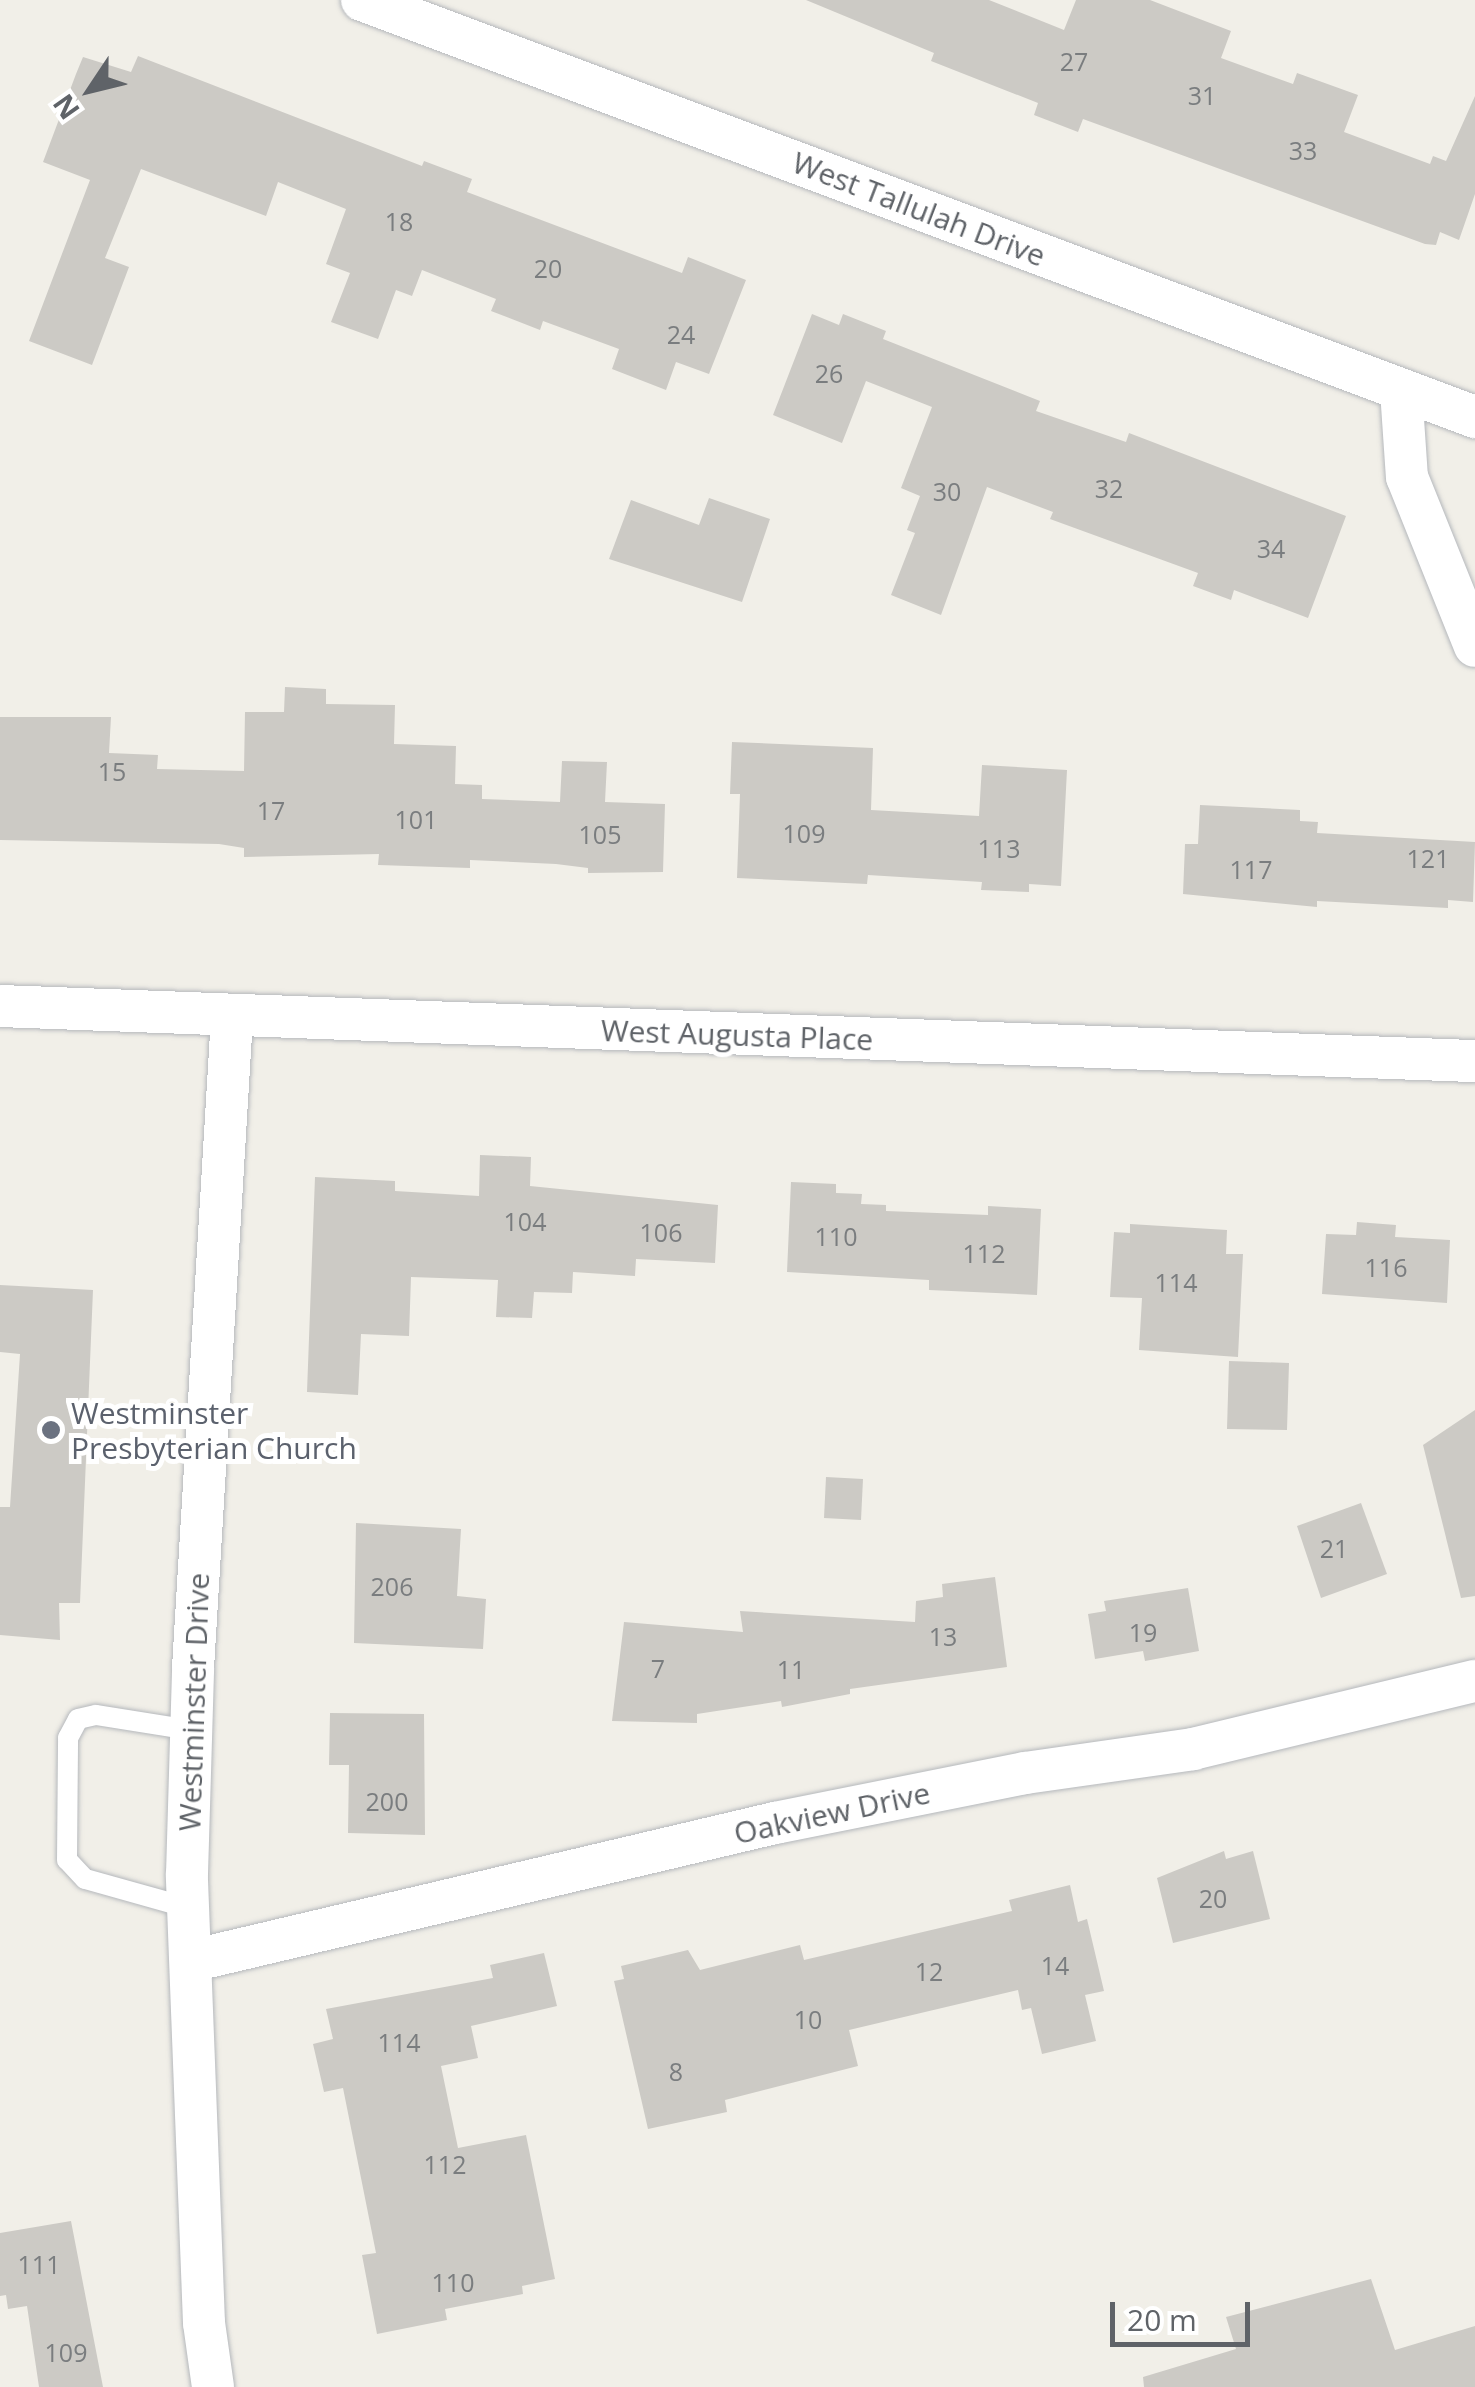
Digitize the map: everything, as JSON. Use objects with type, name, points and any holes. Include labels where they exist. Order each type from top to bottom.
[{"type":"street","name":"West Tallulah Drive","points":[[362,0],[1475,418]]},
{"type":"street","points":[[1401,390],[1407,477],[1475,646]]},
{"type":"street","name":"West Augusta Place","points":[[0,1006],[1475,1061]]},
{"type":"street","name":"Westminster Drive","points":[[213,2387],[204,2323],[189,1908],[191,1730],[232,1017]]},
{"type":"street","name":"Oakview Drive","points":[[191,1960],[775,1823],[1025,1773],[1193,1748],[1475,1681]]},
{"type":"lane","points":[[189,1908],[84,1879],[67,1860],[68,1738],[78,1719],[96,1715],[191,1730]]},
{"type":"building","points":[[806,0],[989,0],[1064,30],[1076,0],[1150,0],[1231,31],[1221,58],[1293,84],[1297,73],[1358,95],[1344,132],[1430,164],[1433,156],[1446,161],[1475,96],[1475,194],[1459,240],[1440,232],[1436,245],[1425,244],[1083,119],[1078,132],[1034,115],[1038,103],[931,61],[934,53]]},
{"type":"building","points":[[138,56],[422,166],[424,161],[472,179],[467,192],[682,273],[688,257],[746,280],[709,374],[676,362],[666,390],[612,369],[619,349],[543,321],[540,330],[491,311],[496,299],[422,270],[412,296],[396,290],[378,339],[331,322],[350,273],[326,264],[346,209],[278,182],[266,216],[141,169],[105,258],[129,267],[92,365],[29,341],[90,180],[43,162],[76,74],[83,57],[131,72]]},
{"type":"building","points":[[812,314],[839,325],[843,314],[886,331],[883,339],[1040,401],[1036,411],[1126,442],[1129,433],[1346,516],[1308,618],[1234,590],[1231,600],[1193,586],[1198,573],[1050,519],[1053,512],[987,487],[941,615],[891,595],[915,533],[907,530],[920,496],[901,488],[932,407],[866,381],[842,443],[773,415]]},
{"type":"building","points":[[709,498],[770,519],[742,602],[609,559],[631,500],[699,525]]},
{"type":"building","points":[[285,687],[326,689],[326,704],[395,705],[394,744],[456,746],[455,784],[482,785],[482,799],[560,802],[562,761],[607,762],[605,802],[665,804],[663,872],[588,873],[588,868],[556,864],[470,860],[470,868],[378,865],[379,854],[244,857],[244,848],[219,844],[0,840],[0,717],[111,717],[109,753],[158,755],[157,769],[244,771],[245,712],[284,712]]},
{"type":"building","points":[[732,742],[873,748],[871,810],[979,816],[982,765],[1067,770],[1061,886],[1029,884],[1029,892],[981,890],[982,882],[868,875],[867,884],[737,878],[740,794],[730,794]]},
{"type":"building","points":[[1200,805],[1300,810],[1300,821],[1318,822],[1317,833],[1475,842],[1473,902],[1448,900],[1448,908],[1317,901],[1317,907],[1183,894],[1185,844],[1198,844]]},
{"type":"building","points":[[480,1155],[531,1157],[530,1186],[718,1205],[715,1263],[636,1259],[635,1276],[573,1272],[572,1293],[534,1292],[532,1318],[496,1317],[498,1280],[411,1277],[409,1336],[361,1334],[358,1395],[307,1392],[315,1177],[395,1181],[395,1191],[479,1196]]},
{"type":"building","points":[[791,1182],[836,1184],[836,1193],[862,1194],[861,1204],[886,1205],[886,1211],[988,1215],[988,1206],[1041,1209],[1037,1295],[929,1290],[929,1280],[787,1272]]},
{"type":"building","points":[[1357,1222],[1396,1225],[1395,1237],[1450,1240],[1447,1303],[1322,1294],[1326,1234],[1356,1235]]},
{"type":"building","points":[[1130,1224],[1227,1230],[1226,1254],[1243,1254],[1238,1357],[1139,1350],[1142,1298],[1110,1297],[1114,1232],[1130,1233]]},
{"type":"building","name":"Westminster Presbyterian Church","points":[[0,1285],[93,1290],[80,1603],[59,1603],[60,1640],[0,1635],[0,1507],[10,1507],[20,1354],[0,1352]]},
{"type":"building","points":[[1229,1361],[1289,1363],[1287,1430],[1227,1429]]},
{"type":"building","points":[[1475,1410],[1475,1596],[1461,1598],[1423,1445]]},
{"type":"building","points":[[826,1477],[863,1479],[861,1520],[824,1518]]},
{"type":"building","points":[[1361,1503],[1387,1574],[1321,1598],[1297,1526]]},
{"type":"building","points":[[356,1523],[461,1529],[457,1596],[486,1599],[483,1649],[354,1643]]},
{"type":"building","points":[[995,1577],[1007,1667],[850,1689],[850,1694],[782,1707],[781,1701],[697,1714],[697,1723],[612,1721],[624,1622],[743,1632],[740,1611],[915,1622],[916,1601],[943,1597],[942,1584]]},
{"type":"building","points":[[1188,1588],[1199,1651],[1145,1661],[1143,1651],[1095,1659],[1088,1614],[1106,1611],[1104,1601]]},
{"type":"building","points":[[330,1713],[424,1714],[425,1835],[348,1833],[349,1765],[329,1765]]},
{"type":"building","points":[[1224,1851],[1226,1859],[1253,1851],[1270,1919],[1173,1943],[1157,1878]]},
{"type":"building","points":[[1070,1885],[1078,1922],[1087,1919],[1104,1991],[1085,1995],[1096,2041],[1042,2054],[1031,2008],[1022,2010],[1018,1990],[849,2030],[858,2066],[725,2100],[727,2112],[648,2129],[614,1981],[624,1979],[621,1966],[688,1950],[700,1970],[800,1945],[804,1960],[1012,1911],[1009,1900]]},
{"type":"building","points":[[544,1953],[557,2006],[471,2026],[478,2058],[441,2066],[458,2148],[526,2135],[555,2279],[522,2286],[523,2294],[445,2309],[447,2320],[377,2334],[362,2255],[376,2253],[343,2088],[324,2092],[313,2044],[333,2039],[326,2009],[493,1978],[490,1965]]},
{"type":"building","points":[[71,2221],[103,2387],[39,2387],[27,2306],[8,2309],[6,2295],[0,2296],[0,2233]]},
{"type":"building","points":[[1371,2279],[1395,2350],[1475,2326],[1475,2387],[1144,2387],[1143,2377],[1236,2349],[1226,2317]]},
{"type":"place","name":"Westminster Presbyterian Church","points":[[51,1430]]}]
